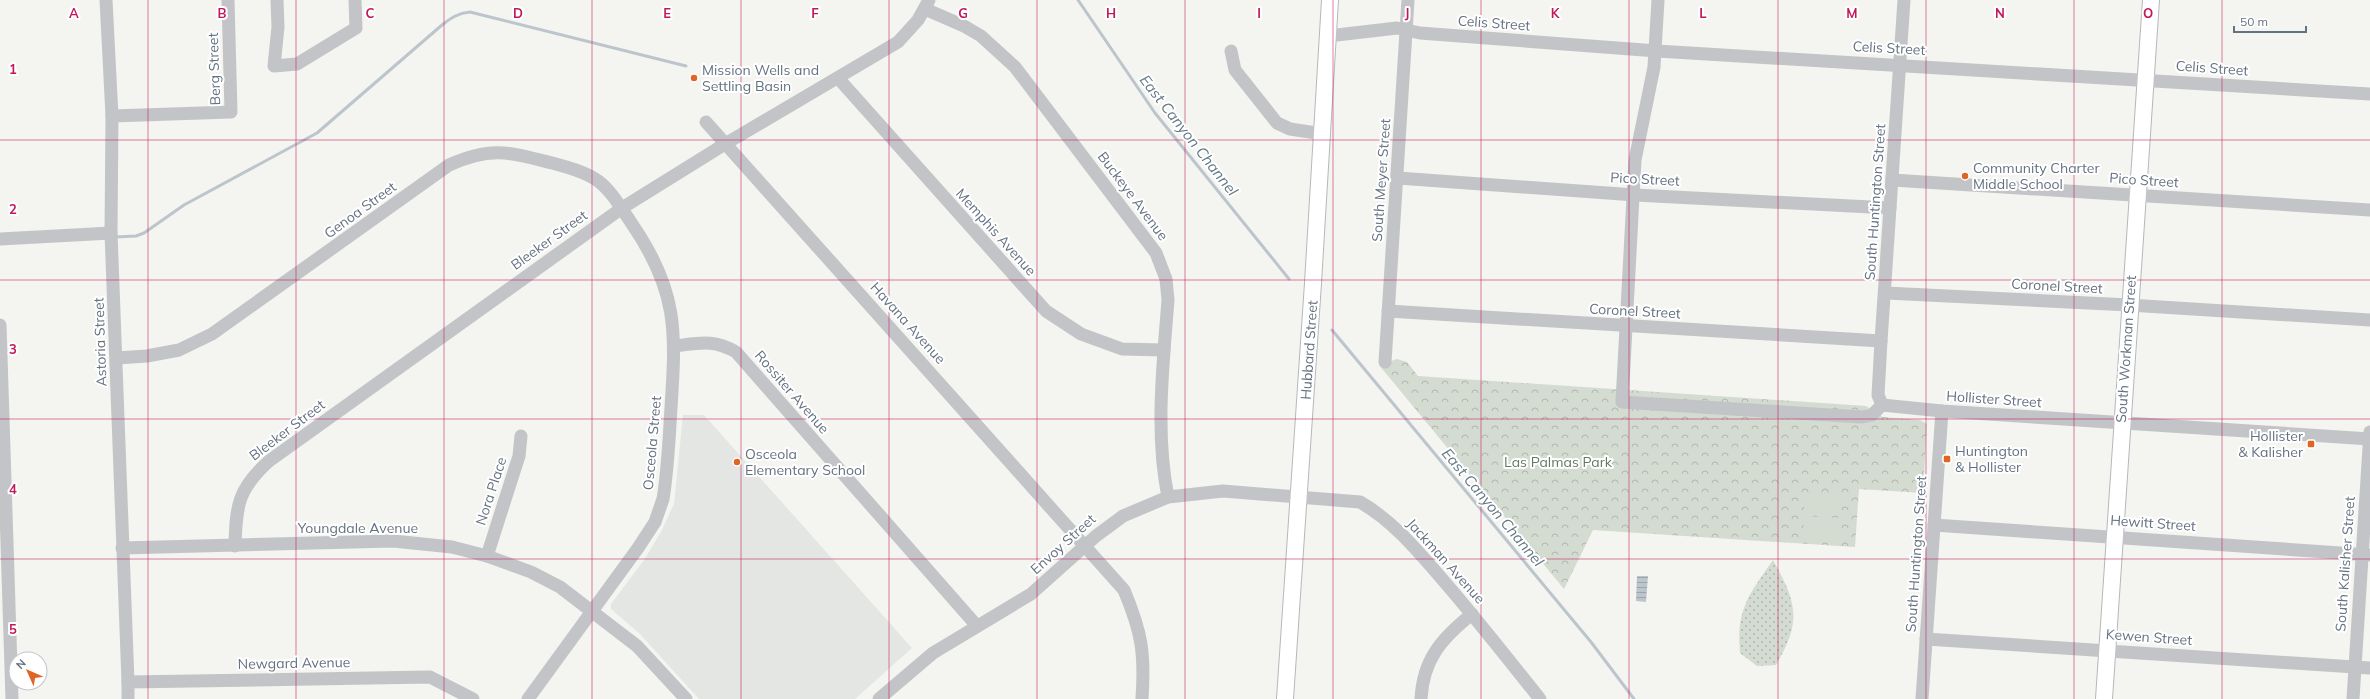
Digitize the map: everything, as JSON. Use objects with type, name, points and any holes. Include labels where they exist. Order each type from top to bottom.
[{"type":"main road","name":"Hubbard Street","points":[[1285,699],[1323,134],[1330,0]]},
{"type":"main road","name":"South Workman Street","points":[[2104,699],[2136,195],[2151,0]]},
{"type":"street","name":"Astoria Street","points":[[106,0],[112,116],[111,233],[117,358],[122,548],[128,682]]},
{"type":"street","name":"Berg Street","points":[[112,116],[231,112],[228,0]]},
{"type":"street","points":[[278,0],[278,27],[274,66],[297,64],[356,28],[354,0]]},
{"type":"street","name":"South Meyer Street","points":[[1384,362],[1398,178],[1408,0]]},
{"type":"street","points":[[1658,0],[1657,51],[1635,160],[1635,195],[1625,326],[1622,402],[1862,417],[1872,415],[1882,405]]},
{"type":"street","name":"South Huntington Street","points":[[1882,405],[1878,395],[1881,341],[1886,294],[1890,208],[1904,0]]},
{"type":"street","name":"Bleeker Street","points":[[235,546],[235,517],[240,497],[252,477],[269,461],[622,208],[725,144],[898,42],[927,4]]},
{"type":"street","name":"Buckeye Avenue","points":[[927,4],[981,36],[1015,67],[1143,233],[1156,253],[1166,279],[1168,300],[1164,350],[1161,455],[1168,497]]},
{"type":"street","name":"Celis Street","points":[[1328,36],[1397,28],[1657,51],[1900,64],[2370,94]]},
{"type":"street","points":[[1231,51],[1235,70],[1277,123],[1290,129],[1323,134]]},
{"type":"street","name":"Memphis Avenue","points":[[838,78],[1046,312],[1081,334],[1122,349],[1164,350]]},
{"type":"street","name":"Havana Avenue","points":[[706,122],[1086,545],[1124,590],[1134,612],[1141,635],[1144,662],[1142,699]]},
{"type":"street","name":"Genoa Street","points":[[117,358],[147,356],[178,350],[212,334],[449,165],[468,157],[489,152],[510,153],[579,170],[594,176],[606,186],[622,208]]},
{"type":"street","name":"Pico Street","points":[[1398,178],[1635,195],[1890,208]]},
{"type":"street","name":"Pico Street","points":[[1892,180],[2370,210]]},
{"type":"street","name":"Osceola Street","points":[[528,699],[638,548],[655,522],[663,499],[675,346],[669,301],[659,268],[646,244],[622,208]]},
{"type":"street","points":[[0,239],[111,233]]},
{"type":"street","name":"Coronel Street","points":[[1886,294],[2129,305],[2370,320]]},
{"type":"street","name":"Coronel Street","points":[[1388,311],[1881,341]]},
{"type":"street","points":[[0,325],[12,699]]},
{"type":"street","name":"Rossiter Avenue","points":[[675,346],[709,342],[723,345],[736,352],[977,626]]},
{"type":"street","name":"Hollister Street","points":[[1882,405],[1942,411],[2122,423],[2370,436]]},
{"type":"street","name":"South Huntington Street","points":[[1922,699],[1942,411]]},
{"type":"street","name":"Nora Place","points":[[487,556],[519,456],[521,436]]},
{"type":"street","name":"South Kalisher Street","points":[[2353,699],[2366,555],[2370,436]]},
{"type":"street","name":"Envoy Street","points":[[879,699],[933,653],[1030,594],[1086,545],[1123,516],[1168,497],[1223,491],[1298,498]]},
{"type":"street","name":"Jackman Avenue","points":[[1298,498],[1360,502],[1371,508],[1402,533],[1472,614],[1540,699]]},
{"type":"street","name":"Hewitt Street","points":[[1934,525],[2114,536],[2366,555]]},
{"type":"street","name":"Youngdale Avenue","points":[[122,548],[235,546],[393,540],[452,547],[487,556],[531,572],[560,587],[637,646],[686,699]]},
{"type":"street","points":[[1421,699],[1422,683],[1429,660],[1441,642],[1472,614]]},
{"type":"street","name":"Kewen Street","points":[[1926,639],[2370,668]]},
{"type":"street","name":"Newgard Avenue","points":[[128,682],[430,677],[473,699]]},
{"type":"street","points":[[128,682],[128,699]]},
{"type":"shaded area","points":[[683,415],[704,415],[912,648],[855,699],[699,699],[640,634],[611,609],[611,604],[644,560],[661,532],[674,504]]},
{"type":"shaded area","points":[[1637,576],[1648,576],[1646,602],[1636,601]]},
{"type":"green space","name":"Las Palmas Park","points":[[1397,359],[1407,362],[1418,376],[1866,406],[1883,417],[1920,420],[1927,424],[1923,493],[1859,489],[1855,547],[1593,530],[1564,589],[1379,365]]},
{"type":"green space","points":[[1805,492],[1842,494],[1841,516],[1804,513]]},
{"type":"green space","points":[[1804,516],[1841,518],[1839,540],[1803,537]]},
{"type":"green space","points":[[1773,560],[1787,588],[1793,612],[1793,624],[1790,636],[1776,665],[1757,666],[1740,653],[1740,625],[1742,613],[1751,593]]},
{"type":"waterway","name":"East Canyon Channel","points":[[1078,0],[1155,113],[1289,279]]},
{"type":"waterway","points":[[115,237],[136,236],[144,233],[184,205],[317,133],[442,25],[462,13],[470,12],[686,66]]},
{"type":"waterway","name":"East Canyon Channel","points":[[1332,330],[1591,642],[1634,699]]},
{"type":"place","name":"Mission Wells and Settling Basin","points":[[694,78]]},
{"type":"place","name":"Community Charter Middle School","points":[[1965,176]]},
{"type":"place","name":"Hollister & Kalisher","points":[[2311,444]]},
{"type":"place","name":"Huntington & Hollister","points":[[1947,459]]},
{"type":"place","name":"Osceola Elementary School","points":[[737,462]]}]
